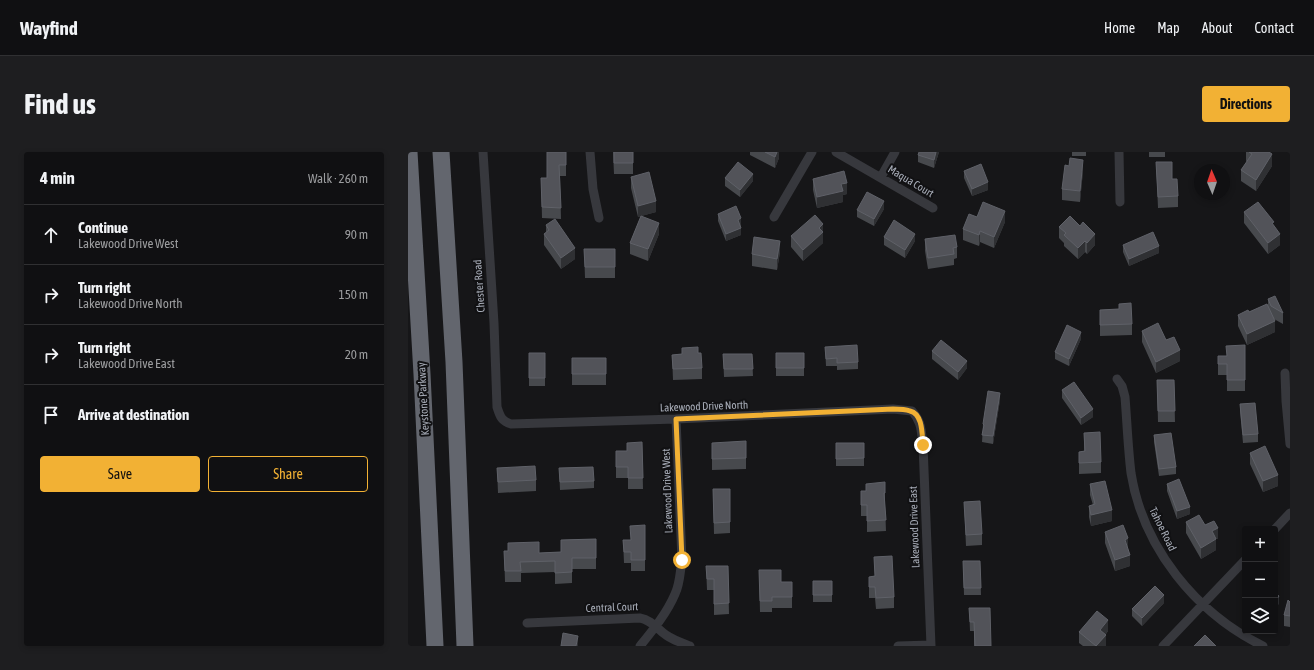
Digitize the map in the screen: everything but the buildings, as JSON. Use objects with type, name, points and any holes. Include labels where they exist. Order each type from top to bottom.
[{"type":"highway","name":"Keystone Parkway","points":[[409,152],[422,374],[435,646]]},
{"type":"highway","points":[[441,152],[454,362],[466,646]]},
{"type":"highway","points":[[408,303],[415,269]]},
{"type":"highway","points":[[408,341],[422,374]]},
{"type":"street","name":"Chester Road","points":[[483,152],[494,323],[497,407],[500,418]]},
{"type":"street","points":[[590,152],[593,189],[599,218]]},
{"type":"street","points":[[774,217],[812,152]]},
{"type":"street","name":"Maqua Court","points":[[836,152],[933,208]]},
{"type":"street","points":[[881,177],[895,152]]},
{"type":"street","points":[[1119,152],[1120,202]]},
{"type":"street","points":[[1285,373],[1288,434],[1290,444]]},
{"type":"street","name":"Tahoe Road","points":[[1117,379],[1122,386],[1125,397],[1131,473],[1138,504],[1149,532],[1162,556],[1174,573],[1202,604],[1236,630],[1263,646]]},
{"type":"street","name":"Lakewood Drive North","points":[[500,418],[511,424],[676,419],[893,409],[912,411]]},
{"type":"street","name":"Lakewood Drive East","points":[[912,411],[918,417],[921,425],[923,445],[931,645]]},
{"type":"street","name":"Lakewood Drive West","points":[[640,646],[656,626],[668,607],[676,593],[679,579],[682,560],[676,419]]},
{"type":"street","points":[[1278,526],[1290,513]]},
{"type":"street","points":[[1163,646],[1243,562]]},
{"type":"street","name":"Central Court","points":[[527,623],[640,618],[646,619],[667,636],[690,646]]},
{"type":"street","points":[[898,646],[931,645]]},
{"type":"route","points":[[682,560],[676,419],[893,409],[912,411],[918,417],[921,425],[923,445]]}]
